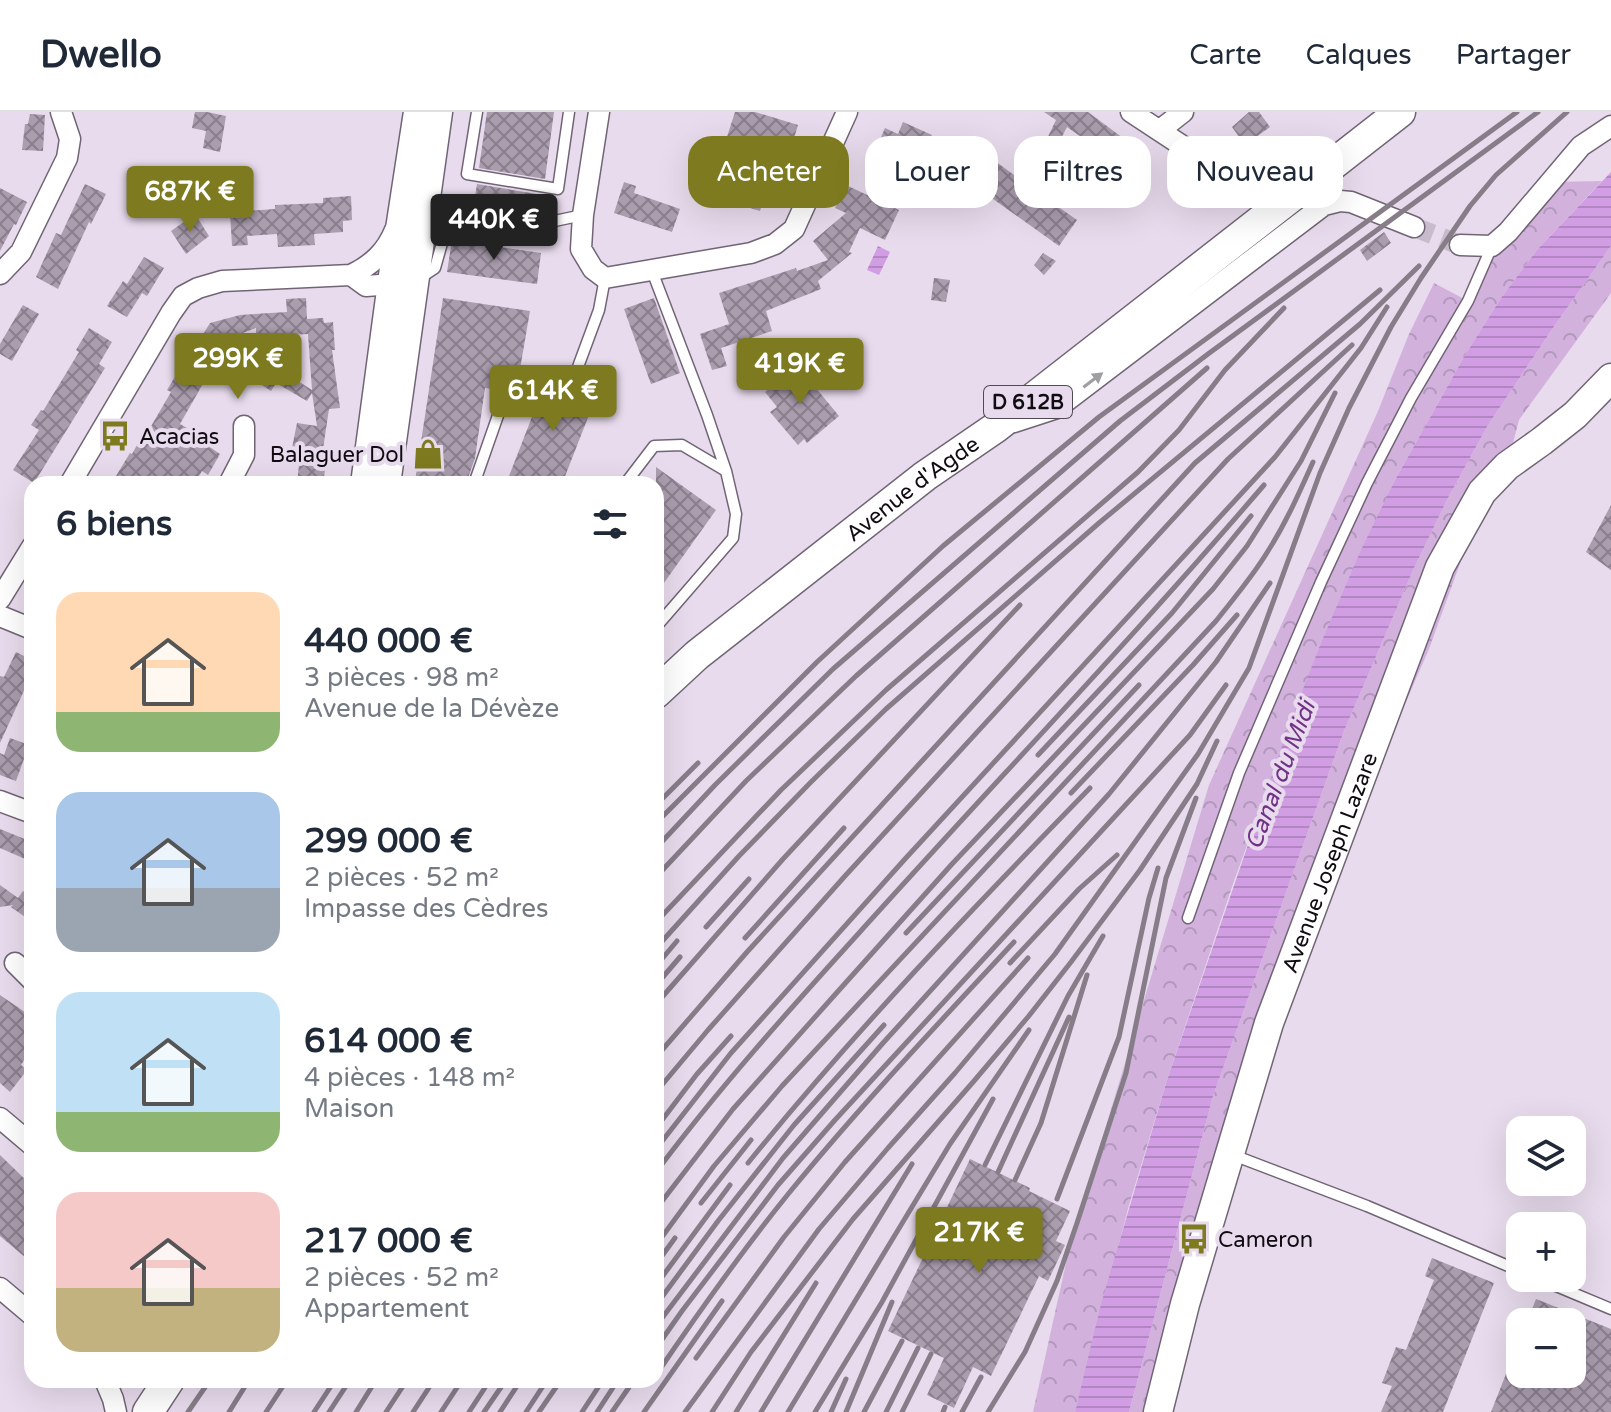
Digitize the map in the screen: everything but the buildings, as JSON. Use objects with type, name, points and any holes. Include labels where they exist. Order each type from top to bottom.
[{"type":"main road","points":[[366,476],[380,387],[384,277],[404,206],[418,112]]},
{"type":"main road","points":[[387,476],[396,413],[384,277],[433,145],[438,112]]},
{"type":"main road","name":"Avenue d'Agde","points":[[1343,157],[1400,112]]},
{"type":"main road","name":"Avenue d'Agde","points":[[664,686],[697,655],[925,476],[995,428],[1278,208]]},
{"type":"main road","name":"Avenue Joseph Lazare","points":[[1158,1412],[1185,1304],[1269,1023],[1440,567],[1482,492],[1507,466],[1575,415],[1611,378]]},
{"type":"main road","points":[[130,1412],[143,1388]]},
{"type":"main road","points":[[148,1412],[164,1388]]},
{"type":"street","points":[[0,274],[21,252],[67,158],[70,139],[61,112]]},
{"type":"street","points":[[599,112],[583,215],[581,249],[593,269],[605,278],[751,253],[775,244],[794,229],[847,112]]},
{"type":"street","points":[[1131,112],[1158,121],[1177,136]]},
{"type":"street","points":[[1158,121],[1183,112]]},
{"type":"street","points":[[1460,245],[1492,246],[1508,232],[1581,146],[1611,126]]},
{"type":"street","points":[[995,428],[1057,408],[1324,205],[1351,202],[1414,227]]},
{"type":"street","points":[[75,476],[183,296],[222,281],[384,277]]},
{"type":"street","points":[[233,476],[244,455],[244,426]]},
{"type":"street","points":[[0,599],[24,560]]},
{"type":"street","points":[[0,616],[24,626]]},
{"type":"street","points":[[0,801],[24,810]]},
{"type":"street","points":[[15,963],[24,972]]},
{"type":"street","points":[[0,1118],[24,1138]]},
{"type":"street","points":[[0,1288],[24,1308]]},
{"type":"street","points":[[108,1388],[116,1412]]},
{"type":"lane","points":[[477,112],[467,174],[558,189],[569,112]]},
{"type":"lane","points":[[384,277],[435,268],[448,210],[545,223]]},
{"type":"lane","points":[[446,229],[513,233],[583,215]]},
{"type":"lane","points":[[1188,918],[1239,773],[1321,582],[1367,483],[1411,398],[1468,301],[1492,246]]},
{"type":"lane","points":[[652,271],[707,415],[726,471],[736,514],[733,538],[664,618]]},
{"type":"lane","points":[[575,375],[599,310],[605,278]]},
{"type":"lane","points":[[477,476],[502,404]]},
{"type":"lane","points":[[631,476],[654,446],[682,445],[726,471]]},
{"type":"lane","points":[[1229,1154],[1367,1206],[1506,1265]]},
{"type":"lane","points":[[1570,1292],[1611,1309]]},
{"type":"green space","points":[[1602,181],[1536,251],[1501,298],[1465,355],[1395,480],[1320,645],[1234,881],[1129,1205],[1075,1412],[1033,1412],[1070,1245],[1209,785],[1378,411],[1409,334],[1434,283],[1468,301],[1492,246],[1550,182]]},
{"type":"green space","points":[[1611,246],[1611,293],[1519,420],[1507,466],[1478,514],[1429,649],[1318,913],[1158,1412],[1129,1412],[1213,1096],[1344,731],[1414,568],[1488,425]]},
{"type":"water","name":"Canal du Midi","points":[[1611,172],[1611,246],[1488,425],[1414,568],[1344,731],[1213,1096],[1129,1412],[1075,1412],[1101,1304],[1167,1080],[1290,723],[1361,550],[1395,480],[1465,355],[1501,298],[1536,251]]},
{"type":"water","points":[[878,246],[890,252],[879,275],[867,270]]},
{"type":"tunnel","points":[[1414,227],[1460,245]]},
{"type":"railway","points":[[664,815],[817,662],[943,546],[1099,417],[1517,112]]},
{"type":"railway","points":[[664,839],[833,669],[1120,421],[1538,112]]},
{"type":"railway","points":[[685,1412],[819,1229],[1055,954],[1198,754],[1249,668],[1320,473],[1391,327],[1470,206],[1496,175],[1567,112]]},
{"type":"railway","points":[[664,1048],[747,952],[1195,463],[1360,324],[1419,266]]},
{"type":"railway","points":[[664,939],[739,856],[886,709],[1099,523],[1380,290]]},
{"type":"railway","points":[[664,1139],[731,1053],[1275,457],[1361,348],[1387,307]]},
{"type":"railway","points":[[664,914],[781,790],[886,690],[1138,472],[1179,430],[1225,370],[1284,308]]},
{"type":"railway","points":[[664,1082],[845,876],[1228,459],[1352,345]]},
{"type":"railway","points":[[664,868],[746,781],[856,676],[1207,368]]},
{"type":"railway","points":[[664,1199],[733,1109],[952,864],[1213,589],[1247,546],[1301,461],[1335,393]]},
{"type":"railway","points":[[664,1234],[714,1166],[782,1086],[1216,621],[1275,540],[1313,462]]},
{"type":"railway","points":[[664,1162],[781,1020],[1264,485]]},
{"type":"railway","points":[[1038,755],[1172,613],[1251,516]]},
{"type":"railway","points":[[664,1315],[783,1158],[1109,794],[1216,662],[1270,583]]},
{"type":"railway","points":[[664,995],[783,859],[1020,605]]},
{"type":"railway","points":[[1071,793],[1237,615]]},
{"type":"railway","points":[[906,933],[1139,685]]},
{"type":"railway","points":[[664,1337],[778,1185],[1190,735],[1226,685]]},
{"type":"railway","points":[[712,1412],[751,1352],[853,1219],[974,1081],[1071,962],[1140,870],[1197,784],[1217,741]]},
{"type":"railway","points":[[664,797],[698,763]]},
{"type":"railway","points":[[748,1163],[872,1019],[1090,788]]},
{"type":"railway","points":[[988,1412],[1025,1352],[1057,1281],[1077,1223],[1126,1073],[1166,878],[1196,798]]},
{"type":"railway","points":[[745,938],[844,828]]},
{"type":"railway","points":[[1010,963],[1079,889],[1117,855]]},
{"type":"railway","points":[[1057,1199],[1119,1037],[1158,868]]},
{"type":"railway","points":[[706,927],[749,879]]},
{"type":"railway","points":[[985,1165],[1068,996],[1103,936]]},
{"type":"railway","points":[[664,956],[677,941]]},
{"type":"railway","points":[[664,1364],[789,1193],[871,1097],[1014,942]]},
{"type":"railway","points":[[664,976],[680,957]]},
{"type":"railway","points":[[696,1358],[784,1237],[845,1162],[1028,958]]},
{"type":"railway","points":[[1015,1180],[1041,1123],[1087,975]]},
{"type":"railway","points":[[998,1172],[1069,1017]]},
{"type":"railway","points":[[664,1294],[794,1125],[884,1025]]},
{"type":"railway","points":[[788,1412],[950,1144],[1029,1030]]},
{"type":"railway","points":[[664,1117],[731,1036]]},
{"type":"railway","points":[[815,1412],[882,1302],[993,1099]]},
{"type":"railway","points":[[701,1203],[751,1140]]},
{"type":"railway","points":[[761,1412],[912,1164]]},
{"type":"railway","points":[[664,1274],[730,1185]]},
{"type":"railway","points":[[664,1253],[675,1238]]},
{"type":"railway","points":[[736,1412],[816,1283]]},
{"type":"railway","points":[[664,1384],[722,1301]]},
{"type":"railway","points":[[846,1412],[892,1302]]},
{"type":"railway","points":[[864,1412],[902,1341]]},
{"type":"railway","points":[[886,1412],[918,1348]]},
{"type":"railway","points":[[902,1412],[931,1354]]},
{"type":"railway","points":[[962,1412],[981,1377]]},
{"type":"railway","points":[[831,1412],[846,1379]]},
{"type":"railway","points":[[188,1412],[204,1388]]},
{"type":"railway","points":[[229,1412],[244,1388]]},
{"type":"railway","points":[[266,1412],[282,1388]]},
{"type":"railway","points":[[314,1412],[330,1388]]},
{"type":"railway","points":[[329,1412],[345,1388]]},
{"type":"railway","points":[[356,1412],[371,1388]]},
{"type":"railway","points":[[386,1412],[402,1388]]},
{"type":"railway","points":[[413,1412],[429,1388]]},
{"type":"railway","points":[[441,1412],[457,1388]]},
{"type":"railway","points":[[469,1412],[485,1388]]},
{"type":"railway","points":[[484,1412],[500,1388]]},
{"type":"railway","points":[[500,1412],[516,1388]]},
{"type":"railway","points":[[526,1412],[542,1388]]},
{"type":"railway","points":[[539,1412],[556,1388]]},
{"type":"railway","points":[[582,1412],[598,1388]]},
{"type":"railway","points":[[597,1412],[613,1388]]},
{"type":"railway","points":[[612,1412],[628,1388]]},
{"type":"railway","points":[[644,1412],[661,1388]]},
{"type":"railway","points":[[943,1412],[945,1407]]},
{"type":"place","name":"Acacias","points":[[115,436]]},
{"type":"place","name":"Balaguer Dol","points":[[428,454]]},
{"type":"place","name":"Cameron","points":[[1194,1239]]}]
